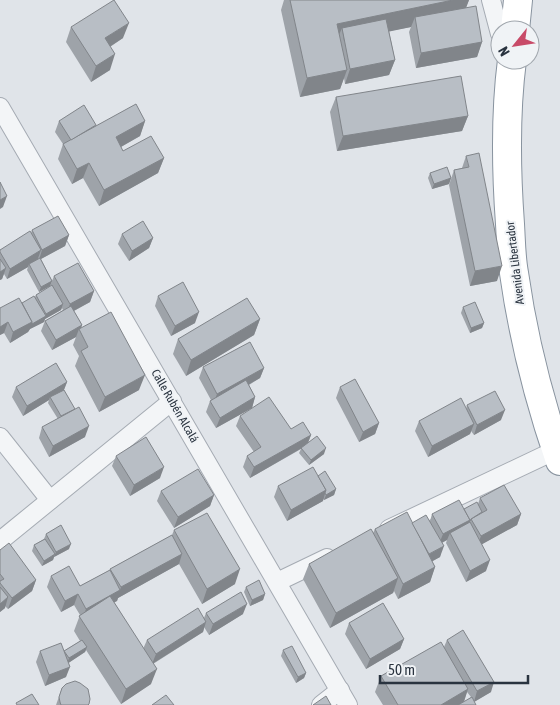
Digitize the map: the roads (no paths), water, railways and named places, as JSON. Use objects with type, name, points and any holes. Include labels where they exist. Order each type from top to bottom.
[{"type":"highway","points":[[516,20],[518,0]]},
{"type":"highway","name":"Avenida Libertador","points":[[509,70],[506,149],[514,271],[524,331],[558,456]]},
{"type":"street","points":[[491,0],[496,20]]},
{"type":"street","name":"Calle Rubén Alcalá","points":[[0,107],[344,698]]},
{"type":"street","points":[[0,540],[172,401]]},
{"type":"street","points":[[0,436],[50,500]]},
{"type":"street","points":[[376,535],[558,456]]},
{"type":"street","points":[[277,582],[340,552]]},
{"type":"street","points":[[321,705],[344,698]]}]
